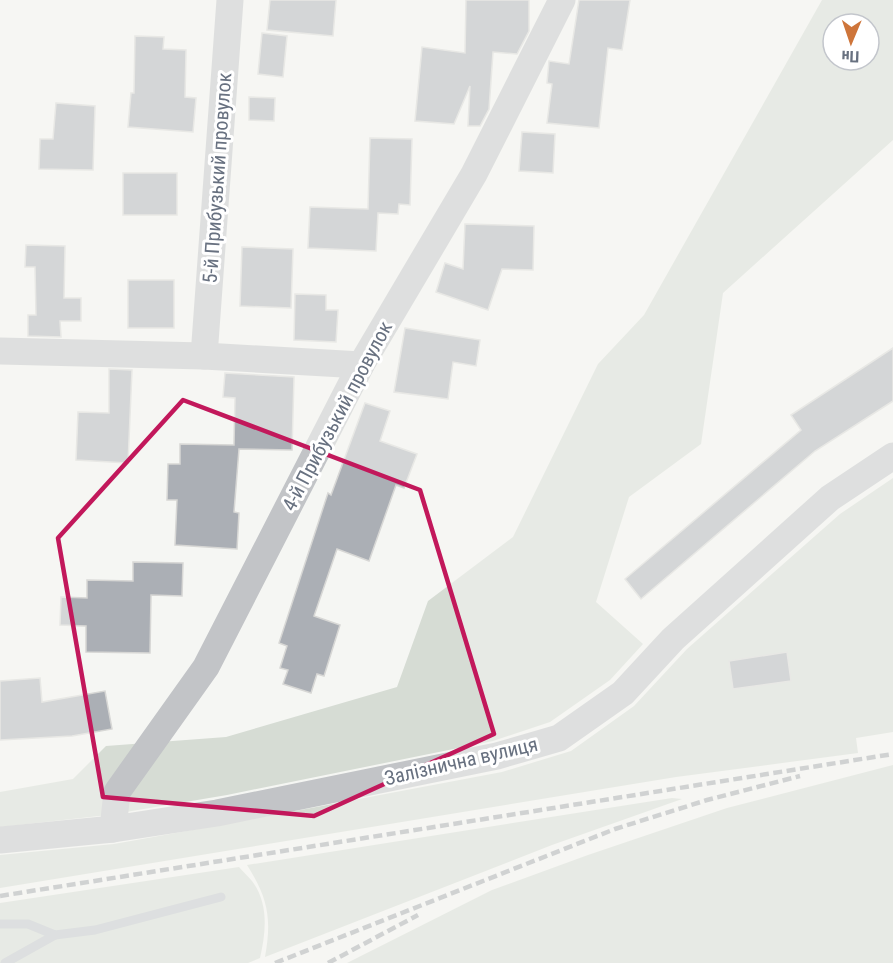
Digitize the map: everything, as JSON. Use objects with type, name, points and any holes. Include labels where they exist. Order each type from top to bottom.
[{"type":"street","name":"5-й Прибузький провулок","points":[[204,356],[230,0]]},
{"type":"street","name":"4-й Прибузький провулок","points":[[113,829],[117,792],[206,667],[361,365],[474,174],[562,0]]},
{"type":"street","points":[[0,351],[204,356],[361,365]]},
{"type":"street","name":"Залізнична вулиця","points":[[0,840],[113,829],[217,813],[473,761],[559,738],[623,693],[673,639],[830,498],[893,456]]},
{"type":"highlighted area","points":[[183,400],[420,490],[494,734],[314,816],[103,797],[58,538]]},
{"type":"shaded area","points":[[822,0],[893,0],[893,140],[723,293],[701,444],[629,497],[596,602],[643,644],[610,680],[550,722],[493,741],[227,795],[108,815],[0,827],[0,792],[73,779],[106,746],[226,737],[397,687],[428,601],[513,537],[598,364],[644,315]]},
{"type":"shaded area","points":[[893,478],[893,732],[856,738],[858,753],[676,777],[0,888],[0,855],[114,844],[237,822],[502,772],[571,751],[634,706],[687,649],[840,514]]},
{"type":"shaded area","points":[[893,765],[893,963],[347,963],[492,890],[588,855],[727,808]]},
{"type":"shaded area","points":[[672,798],[682,799],[552,845],[265,957],[268,919],[264,898],[247,865]]},
{"type":"shaded area","points":[[239,867],[257,890],[265,918],[260,958],[248,963],[0,963],[0,903]]},
{"type":"building","points":[[270,0],[336,0],[333,36],[267,30]]},
{"type":"building","points":[[466,0],[529,0],[529,31],[517,54],[493,52],[489,109],[480,126],[468,126],[470,86],[454,124],[415,121],[422,47],[465,53]]},
{"type":"building","points":[[579,0],[630,0],[622,50],[608,48],[599,128],[547,123],[552,84],[547,83],[549,61],[569,64]]},
{"type":"building","points":[[262,33],[287,36],[283,77],[258,74]]},
{"type":"building","points":[[135,36],[164,37],[163,49],[186,50],[185,97],[196,98],[193,132],[128,127],[131,93],[134,93]]},
{"type":"building","points":[[249,97],[275,98],[274,121],[249,120]]},
{"type":"building","points":[[56,103],[95,106],[93,170],[39,169],[40,139],[53,139]]},
{"type":"building","points":[[522,132],[555,134],[553,173],[519,171]]},
{"type":"building","points":[[370,138],[412,139],[410,205],[399,204],[398,214],[378,213],[376,251],[308,248],[310,207],[368,209]]},
{"type":"building","points":[[123,173],[177,173],[177,215],[123,215]]},
{"type":"building","points":[[465,224],[534,226],[533,270],[502,269],[488,310],[436,292],[445,263],[463,269]]},
{"type":"building","points":[[26,245],[65,246],[64,298],[81,298],[81,321],[60,321],[61,337],[28,336],[28,315],[36,315],[35,267],[25,267]]},
{"type":"building","points":[[242,247],[293,249],[291,308],[240,306]]},
{"type":"building","points":[[128,280],[174,280],[174,328],[128,328]]},
{"type":"building","points":[[295,294],[326,295],[326,310],[338,310],[336,342],[294,340]]},
{"type":"building","points":[[405,328],[480,340],[476,366],[453,362],[448,399],[394,392]]},
{"type":"building","points":[[893,348],[893,401],[815,451],[641,599],[625,579],[801,430],[791,415]]},
{"type":"building","points":[[109,369],[132,370],[128,463],[76,460],[78,412],[109,413]]},
{"type":"building","points":[[225,373],[294,377],[292,450],[239,449],[234,512],[239,513],[237,549],[175,545],[177,500],[167,500],[168,464],[180,464],[180,444],[234,445],[235,398],[223,397]]},
{"type":"building","points":[[365,403],[390,411],[380,441],[417,454],[404,488],[396,485],[369,561],[337,549],[314,616],[340,625],[324,676],[317,674],[311,693],[283,684],[288,670],[280,668],[287,646],[279,643],[328,493],[331,495]]},
{"type":"building","points":[[133,562],[183,563],[182,596],[151,595],[150,653],[86,652],[86,626],[60,625],[61,597],[87,598],[87,580],[133,581]]},
{"type":"building","points":[[787,652],[791,681],[733,689],[729,661]]},
{"type":"building","points":[[40,678],[42,702],[105,691],[112,729],[72,736],[0,740],[0,681]]},
{"type":"waterway","points":[[0,924],[28,924],[55,935],[95,930],[221,897]]},
{"type":"waterway","points":[[5,963],[55,935]]},
{"type":"railway","points":[[0,896],[893,754]]},
{"type":"railway","points":[[275,963],[615,829],[707,800],[800,776]]},
{"type":"railway","points":[[328,963],[418,915]]}]
